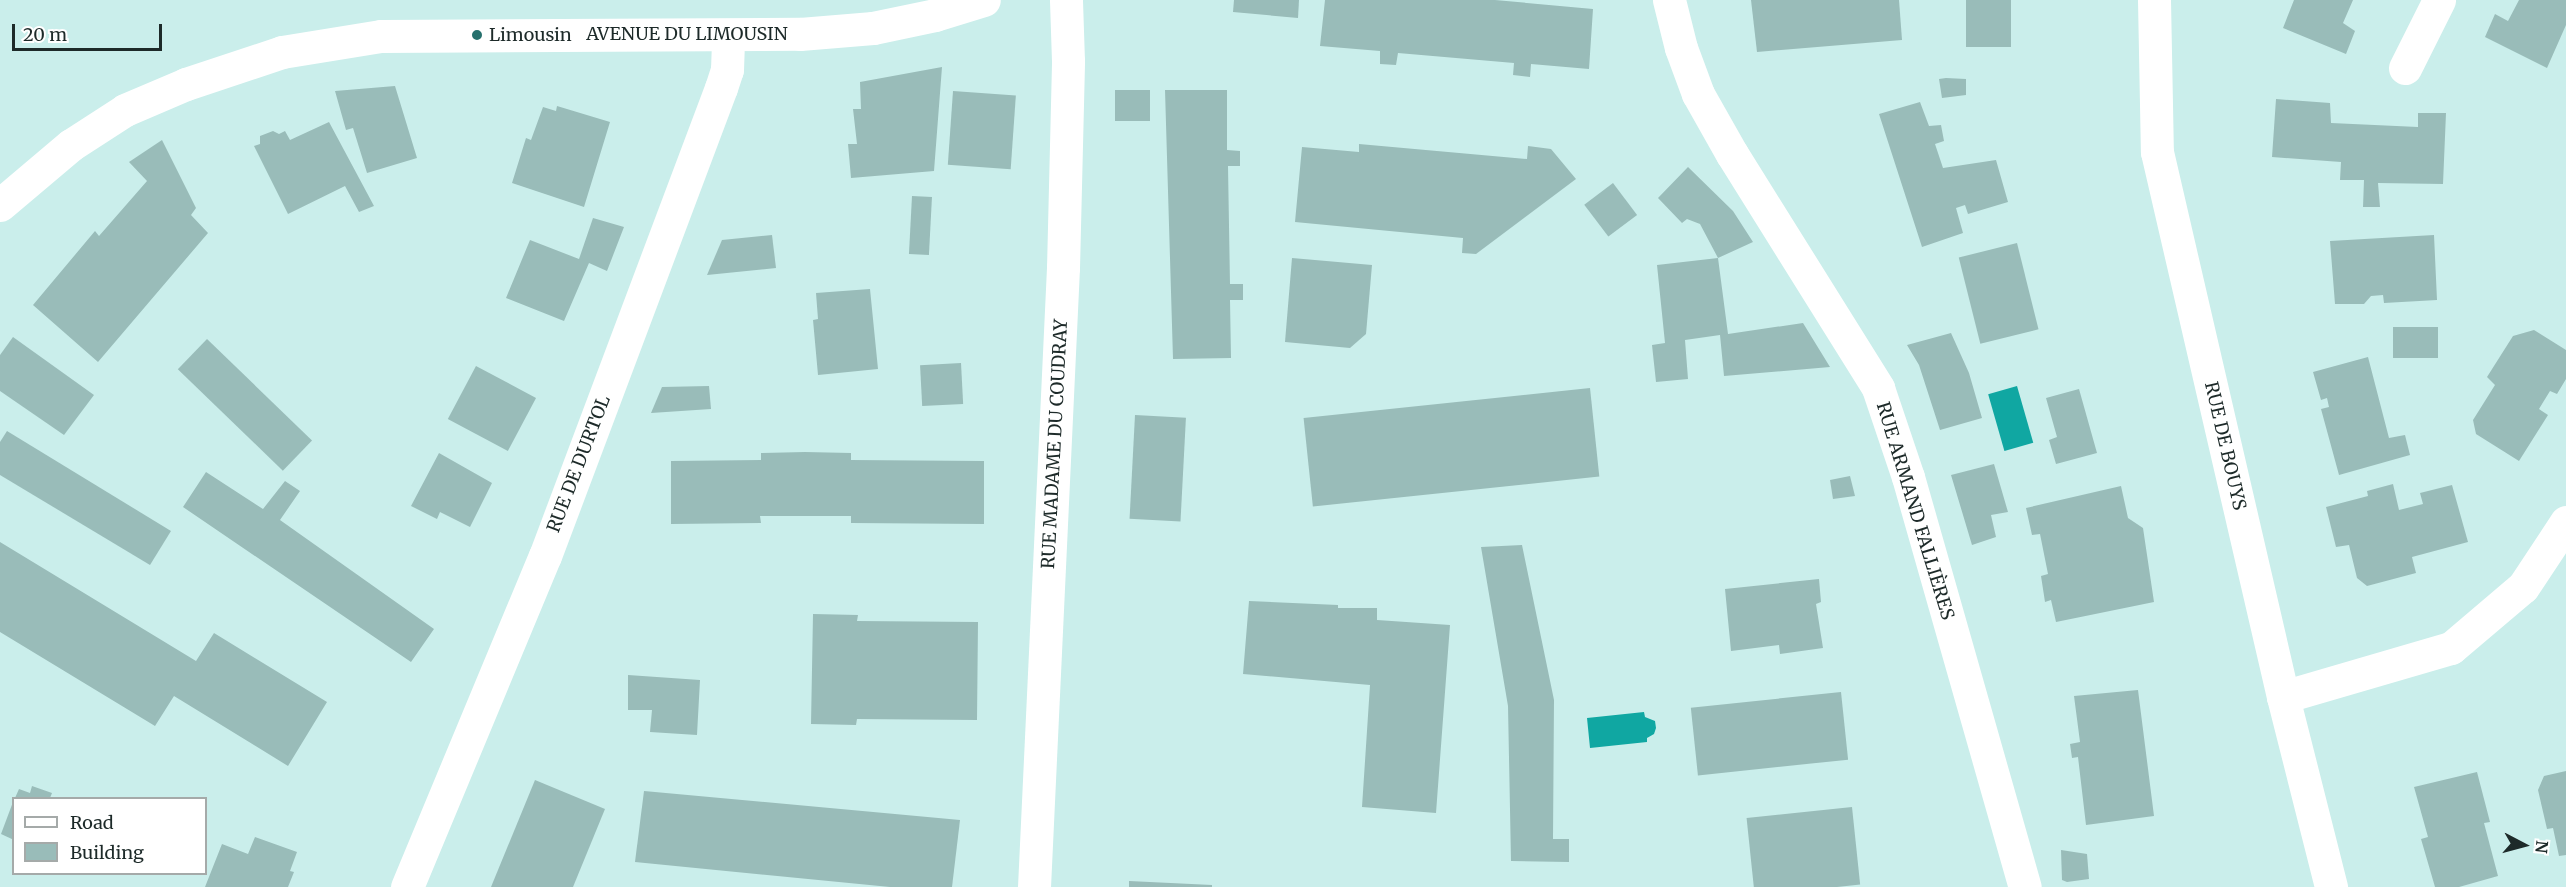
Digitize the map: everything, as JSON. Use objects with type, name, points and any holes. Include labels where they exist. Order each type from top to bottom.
[{"type":"street","name":"AVENUE DU LIMOUSIN","points":[[0,206],[71,145],[125,110],[186,84],[282,52],[381,36],[800,34],[873,28],[935,15],[984,0]]},
{"type":"street","name":"RUE MADAME DU COUDRAY","points":[[1034,887],[1063,267],[1068,61],[1066,0]]},
{"type":"street","name":"RUE ARMAND FALLIÈRES","points":[[1669,0],[1681,48],[1698,94],[1732,154],[1878,388],[1908,477],[2025,887]]},
{"type":"street","name":"RUE DE BOUYS","points":[[2154,0],[2157,152],[2283,697],[2331,887]]},
{"type":"street","points":[[2405,68],[2439,0]]},
{"type":"street","name":"RUE DE DURTOL","points":[[407,887],[545,556],[724,79],[727,70],[728,35]]},
{"type":"street","points":[[2283,697],[2451,648],[2523,587],[2566,522]]},
{"type":"water","points":[[2017,386],[2033,443],[2004,451],[1988,394]]},
{"type":"water","points":[[1644,712],[1645,717],[1655,721],[1656,728],[1654,734],[1647,738],[1647,742],[1590,748],[1587,718]]},
{"type":"building","points":[[1234,0],[1299,0],[1298,18],[1233,12]]},
{"type":"building","points":[[1325,0],[1495,0],[1593,9],[1589,69],[1531,64],[1530,77],[1513,75],[1514,63],[1398,53],[1396,65],[1380,64],[1380,51],[1320,46]]},
{"type":"building","points":[[1751,0],[1899,0],[1902,40],[1757,52]]},
{"type":"building","points":[[1966,0],[2011,0],[2011,47],[1966,47]]},
{"type":"building","points":[[2294,0],[2353,0],[2343,23],[2355,31],[2346,54],[2283,28]]},
{"type":"building","points":[[2519,0],[2566,0],[2566,25],[2547,68],[2485,37],[2495,14],[2508,21]]},
{"type":"building","points":[[942,67],[934,171],[851,178],[848,144],[857,144],[853,109],[861,109],[860,82]]},
{"type":"building","points":[[1939,79],[1966,79],[1966,95],[1942,98]]},
{"type":"building","points":[[395,86],[417,158],[367,173],[353,128],[346,130],[335,91]]},
{"type":"building","points":[[1115,90],[1150,90],[1150,121],[1115,121]]},
{"type":"building","points":[[1165,90],[1227,90],[1227,150],[1240,151],[1240,166],[1228,166],[1230,284],[1243,284],[1243,300],[1230,300],[1231,358],[1173,359]]},
{"type":"building","points":[[953,91],[1016,95],[1011,169],[948,165]]},
{"type":"building","points":[[2276,99],[2330,103],[2331,123],[2418,127],[2418,113],[2446,113],[2443,184],[2378,183],[2380,207],[2363,207],[2364,180],[2340,180],[2341,162],[2272,157]]},
{"type":"building","points":[[1920,102],[1929,126],[1941,125],[1944,141],[1935,144],[1943,168],[1996,160],[2008,202],[1968,214],[1965,205],[1956,208],[1963,233],[1922,247],[1879,114]]},
{"type":"building","points":[[557,106],[610,122],[584,207],[512,183],[526,138],[531,140],[543,107],[556,111]]},
{"type":"building","points":[[329,122],[374,206],[359,212],[345,186],[288,214],[254,146],[260,144],[260,136],[273,131],[279,134],[285,131],[290,140]]},
{"type":"building","points":[[162,140],[196,208],[191,215],[208,233],[98,362],[33,305],[95,231],[99,236],[147,181],[129,162]]},
{"type":"building","points":[[1359,144],[1527,159],[1528,146],[1551,149],[1576,179],[1476,254],[1462,253],[1463,238],[1295,222],[1302,147],[1359,152]]},
{"type":"building","points":[[1688,167],[1733,211],[1753,242],[1718,258],[1700,224],[1687,219],[1682,223],[1658,198]]},
{"type":"building","points":[[1613,183],[1637,215],[1608,237],[1584,205]]},
{"type":"building","points":[[912,196],[932,197],[929,255],[909,254]]},
{"type":"building","points":[[593,218],[624,227],[607,271],[589,263],[564,321],[506,298],[530,240],[579,259]]},
{"type":"building","points":[[772,235],[776,268],[707,275],[722,240]]},
{"type":"building","points":[[2434,235],[2437,300],[2384,303],[2383,295],[2371,296],[2364,304],[2335,304],[2330,241]]},
{"type":"building","points":[[2017,243],[2039,329],[1980,344],[1959,258]]},
{"type":"building","points":[[1292,258],[1372,265],[1366,334],[1350,348],[1285,342]]},
{"type":"building","points":[[1718,258],[1728,334],[1803,323],[1830,367],[1724,376],[1720,335],[1685,340],[1688,379],[1656,382],[1652,345],[1665,343],[1657,265]]},
{"type":"building","points":[[870,289],[878,369],[818,375],[813,320],[818,319],[816,293]]},
{"type":"building","points":[[2393,327],[2438,327],[2438,358],[2393,358]]},
{"type":"building","points":[[2534,330],[2566,350],[2566,379],[2557,394],[2550,391],[2539,409],[2548,415],[2519,461],[2476,434],[2473,420],[2495,385],[2487,377],[2513,336]]},
{"type":"building","points":[[1951,333],[1969,373],[1982,418],[1940,430],[1919,365],[1907,345]]},
{"type":"building","points":[[13,337],[94,395],[64,435],[0,391],[0,355]]},
{"type":"building","points":[[207,339],[312,440],[283,471],[178,369]]},
{"type":"building","points":[[2368,357],[2389,438],[2405,435],[2410,455],[2339,475],[2321,409],[2329,407],[2327,398],[2321,400],[2313,372]]},
{"type":"building","points":[[961,363],[963,404],[922,406],[920,365]]},
{"type":"building","points":[[476,366],[536,398],[508,451],[448,419]]},
{"type":"building","points":[[709,386],[711,409],[651,413],[662,387]]},
{"type":"building","points":[[1590,388],[1599,477],[1313,507],[1304,418]]},
{"type":"building","points":[[2079,389],[2097,453],[2056,464],[2049,440],[2057,437],[2046,398]]},
{"type":"building","points":[[1135,415],[1186,418],[1180,522],[1130,519]]},
{"type":"building","points":[[7,431],[171,531],[150,565],[0,475],[0,442]]},
{"type":"building","points":[[439,453],[492,483],[470,527],[440,512],[437,519],[411,506]]},
{"type":"building","points":[[761,453],[851,453],[851,460],[984,461],[984,524],[851,523],[851,516],[760,516],[761,523],[671,524],[671,461],[761,460]]},
{"type":"building","points":[[1994,464],[2008,512],[1991,515],[1996,537],[1972,545],[1951,475]]},
{"type":"building","points":[[206,472],[263,509],[285,481],[300,491],[280,520],[434,629],[411,662],[183,507]]},
{"type":"building","points":[[1850,476],[1855,496],[1833,499],[1830,480]]},
{"type":"building","points":[[2393,484],[2399,510],[2423,504],[2420,493],[2452,485],[2468,542],[2412,557],[2416,573],[2367,586],[2357,578],[2349,545],[2336,547],[2326,507],[2368,496],[2367,491]]},
{"type":"building","points":[[2121,486],[2128,518],[2143,528],[2154,602],[2056,622],[2051,600],[2045,602],[2041,576],[2048,574],[2040,534],[2032,535],[2026,508]]},
{"type":"building","points":[[0,542],[196,661],[214,633],[327,702],[288,766],[174,696],[155,726],[0,632]]},
{"type":"building","points":[[1522,545],[1554,700],[1553,839],[1569,839],[1569,862],[1511,861],[1508,706],[1481,547]]},
{"type":"building","points":[[1819,579],[1821,602],[1816,604],[1823,648],[1780,654],[1779,645],[1731,651],[1725,589]]},
{"type":"building","points":[[1249,601],[1338,605],[1338,608],[1377,608],[1377,620],[1450,625],[1436,813],[1362,807],[1370,685],[1243,674]]},
{"type":"building","points":[[813,614],[858,615],[857,621],[978,622],[977,720],[857,719],[856,725],[811,724]]},
{"type":"building","points":[[628,675],[700,680],[697,735],[650,732],[652,710],[628,710]]},
{"type":"building","points":[[2138,690],[2154,816],[2086,825],[2078,757],[2072,758],[2070,744],[2080,742],[2074,696]]},
{"type":"building","points":[[1841,692],[1848,760],[1698,775],[1691,708]]},
{"type":"building","points":[[2566,771],[2566,855],[2559,856],[2553,828],[2547,829],[2538,790],[2544,776]]},
{"type":"building","points":[[2477,772],[2490,822],[2484,823],[2498,876],[2459,887],[2435,887],[2421,839],[2428,837],[2414,787]]},
{"type":"building","points":[[535,780],[605,809],[573,887],[491,887]]},
{"type":"building","points":[[32,786],[52,793],[50,797],[15,797],[19,789],[30,793]]},
{"type":"building","points":[[644,791],[960,820],[952,887],[890,887],[635,862]]},
{"type":"building","points":[[12,805],[12,839],[1,834]]},
{"type":"building","points":[[1852,807],[1860,885],[1837,887],[1754,887],[1747,818]]},
{"type":"building","points":[[255,837],[297,852],[290,871],[294,872],[288,887],[205,887],[222,844],[248,854]]},
{"type":"building","points":[[2061,850],[2087,854],[2089,879],[2067,882],[2062,880]]},
{"type":"building","points":[[1129,881],[1212,885],[1212,887],[1129,887]]},
{"type":"place","name":"Limousin","points":[[477,35]]}]
